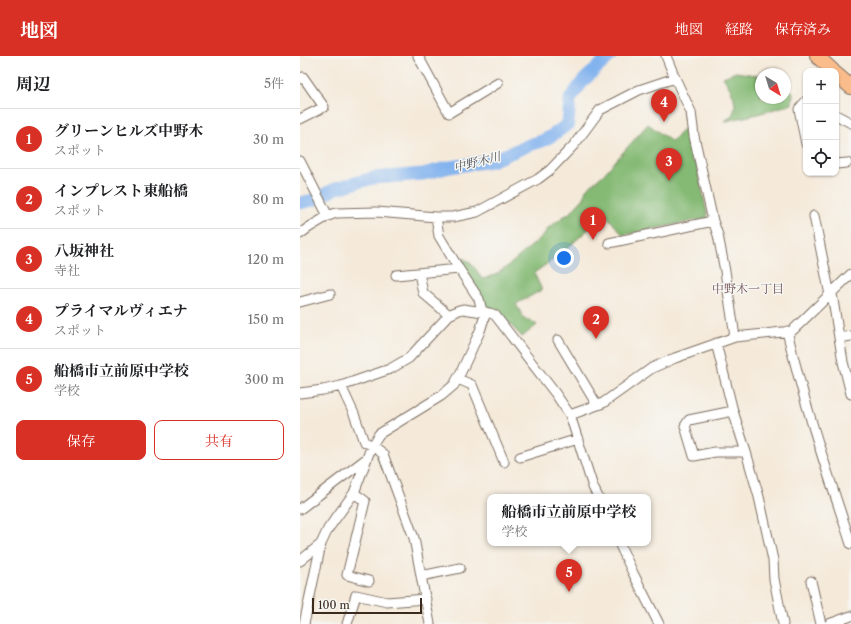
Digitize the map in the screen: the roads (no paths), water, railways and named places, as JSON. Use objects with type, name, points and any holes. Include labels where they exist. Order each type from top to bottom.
[{"type":"main road","points":[[817,56],[830,68]]},
{"type":"main road","points":[[839,77],[851,87]]},
{"type":"street","points":[[418,56],[449,113],[498,83]]},
{"type":"street","points":[[666,56],[691,112],[694,136],[713,221],[718,235],[735,337]]},
{"type":"street","points":[[300,79],[303,77],[324,107],[300,119]]},
{"type":"street","points":[[300,234],[328,216],[336,213],[377,212],[453,217],[477,212],[538,179],[550,170],[567,154],[600,110],[639,90],[675,78]]},
{"type":"street","points":[[804,104],[799,109],[805,140]]},
{"type":"street","points":[[839,117],[851,123]]},
{"type":"street","points":[[300,161],[328,216]]},
{"type":"street","points":[[839,163],[846,162]]},
{"type":"street","points":[[814,216],[831,294],[843,362],[851,394]]},
{"type":"street","points":[[304,624],[321,544],[328,529],[354,493],[372,445],[379,434],[441,396],[454,385],[480,332],[484,312],[479,299],[439,236],[436,217]]},
{"type":"street","points":[[609,243],[713,221]]},
{"type":"street","points":[[396,275],[459,269]]},
{"type":"street","points":[[419,273],[423,293],[449,315]]},
{"type":"street","points":[[570,415],[603,403],[652,368],[675,358],[735,337],[792,331],[851,274]]},
{"type":"street","points":[[300,302],[330,294]]},
{"type":"street","points":[[300,393],[341,386],[390,370],[409,358],[449,315],[464,309],[494,315],[556,392],[570,415],[596,494]]},
{"type":"street","points":[[788,332],[797,374],[851,544]]},
{"type":"street","points":[[839,338],[851,336]]},
{"type":"street","points":[[558,340],[597,405]]},
{"type":"street","points":[[716,343],[732,411],[759,497],[773,560],[774,579],[783,624]]},
{"type":"street","points":[[458,379],[472,385],[504,462]]},
{"type":"street","points":[[341,386],[354,414],[364,442],[372,445],[383,454],[414,538],[430,624]]},
{"type":"street","points":[[732,411],[689,420],[685,426],[694,456],[715,452],[746,452]]},
{"type":"street","points":[[520,457],[578,439]]},
{"type":"street","points":[[300,509],[366,459]]},
{"type":"street","points":[[354,493],[366,501],[347,575],[369,581]]},
{"type":"street","points":[[300,561],[321,544]]},
{"type":"street","points":[[620,546],[659,624]]},
{"type":"street","points":[[421,576],[460,568]]},
{"type":"street","points":[[811,582],[821,624]]},
{"type":"street","points":[[347,624],[356,595],[386,602],[426,599]]},
{"type":"street","points":[[829,624],[851,616]]},
{"type":"waterway","name":"中野木川","points":[[300,203],[313,200],[337,188],[373,178],[423,174],[450,167],[491,161],[542,141],[568,124],[570,99],[583,81],[610,56]]},
{"type":"place","name":"プライマルヴィエナ","points":[[664,122]]},
{"type":"place","name":"八坂神社","points":[[669,181]]},
{"type":"place","name":"グリーンヒルズ中野木","points":[[593,240]]},
{"type":"place","name":"インプレスト東船橋","points":[[596,339]]},
{"type":"place","name":"船橋市立前原中学校","points":[[569,592]]},
{"type":"district","name":"中野木一丁目","points":[[748,289]]}]
